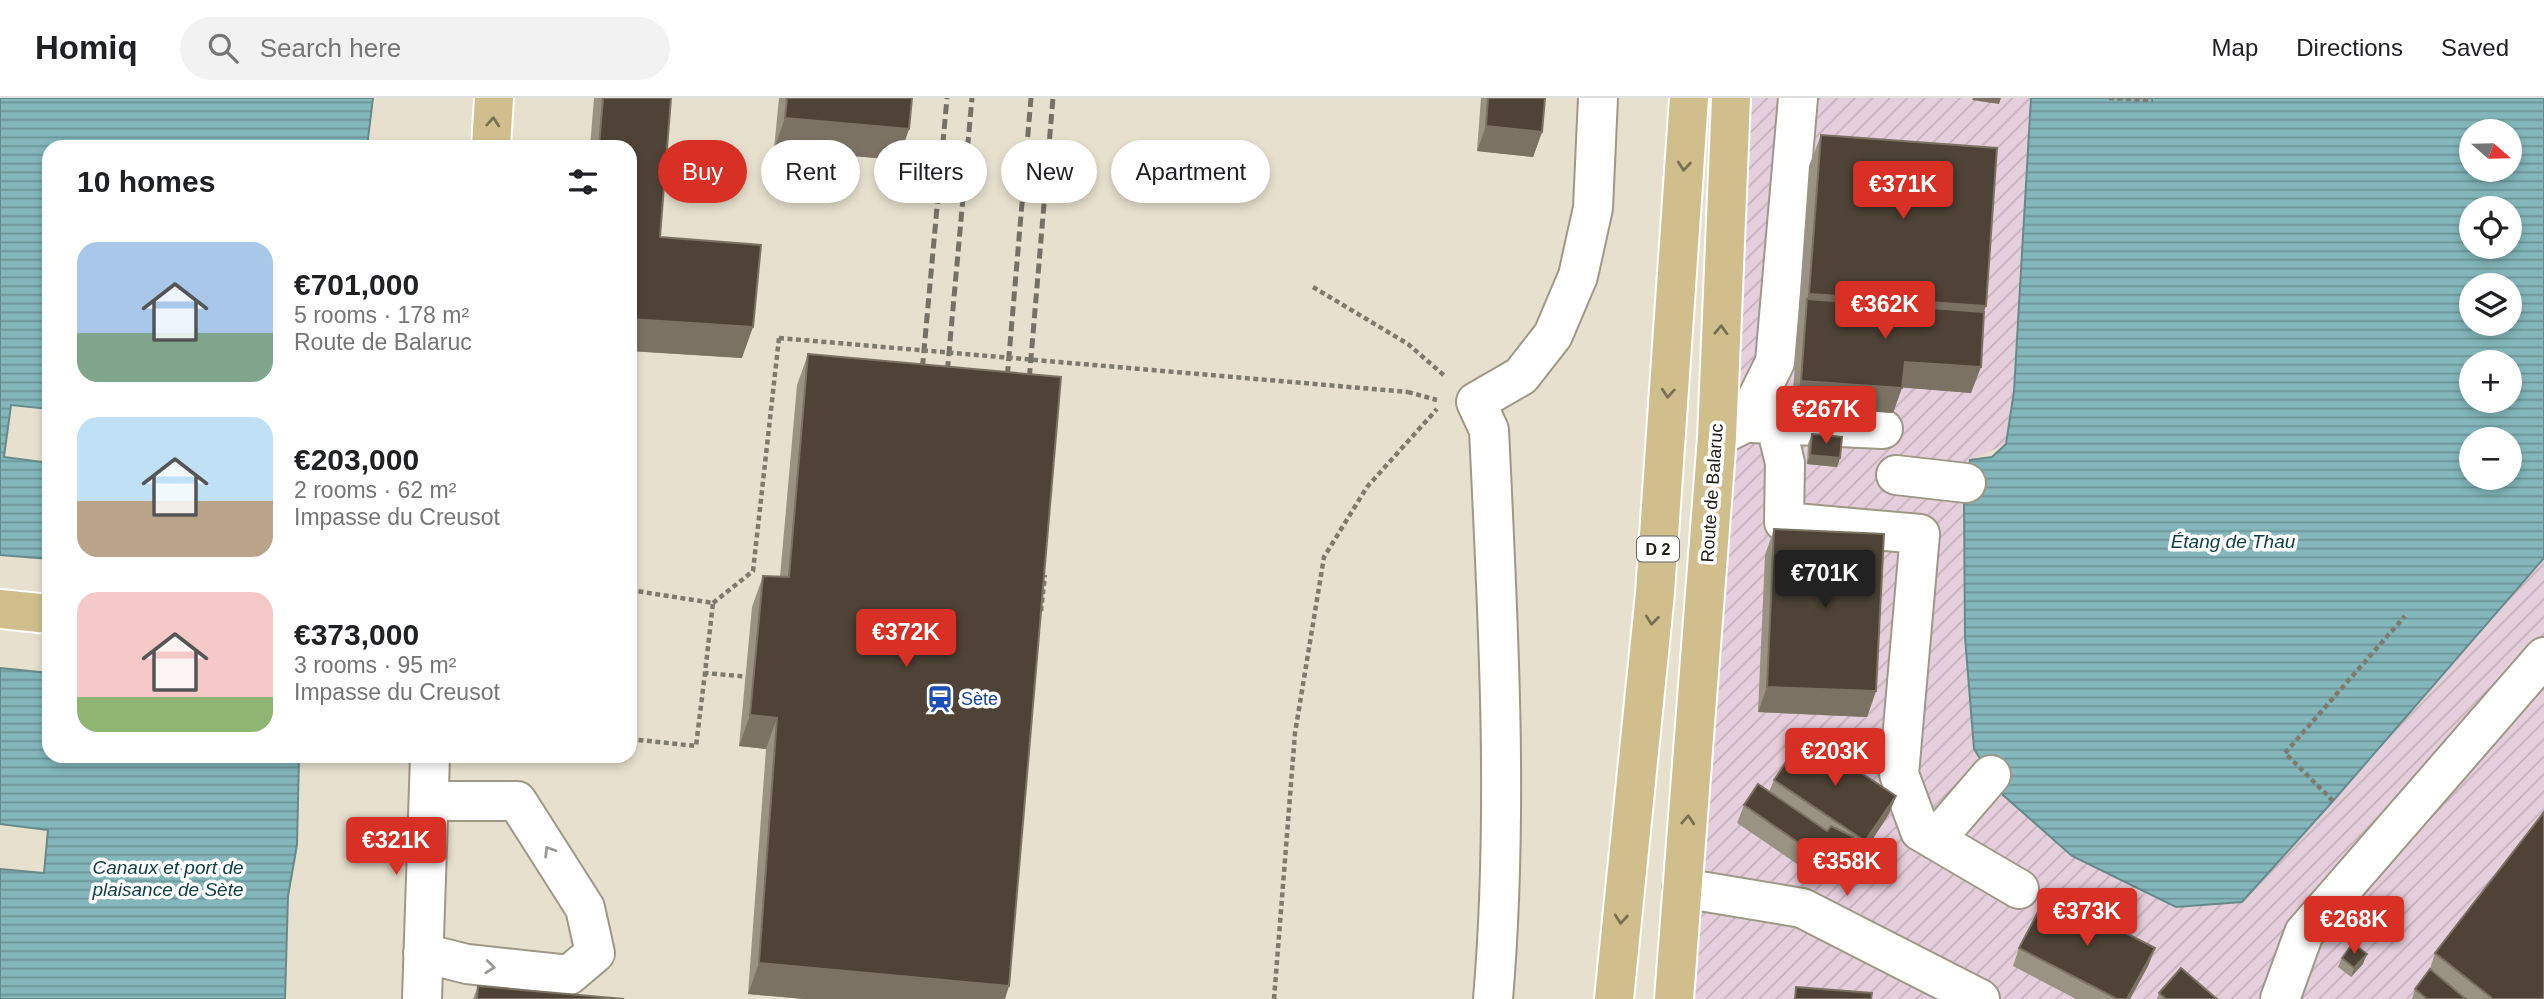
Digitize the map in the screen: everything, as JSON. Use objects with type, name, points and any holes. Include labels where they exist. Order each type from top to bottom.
[{"type":"main road","points":[[467,140],[470,98]]},
{"type":"main road","points":[[491,140],[494,98]]},
{"type":"main road","name":"D 2","points":[[1614,999],[1655,593],[1689,98]]},
{"type":"main road","name":"Route de Balaruc","points":[[1674,999],[1682,888],[1746,427],[1731,98]]},
{"type":"main road","points":[[0,609],[42,613]]},
{"type":"main road","points":[[1624,881],[1682,888]]},
{"type":"street","points":[[1493,999],[1500,921],[1499,694],[1489,430],[1463,403],[1521,376],[1553,335],[1578,276],[1593,208],[1598,98]]},
{"type":"street","points":[[1746,427],[1775,362],[1798,98]]},
{"type":"street","points":[[1746,427],[1883,429]]},
{"type":"street","points":[[1746,427],[1785,463],[1784,522],[1920,534],[1899,774],[1920,831],[2019,889]]},
{"type":"street","points":[[1896,475],[1966,483]]},
{"type":"street","points":[[2280,999],[2304,933],[2544,657]]},
{"type":"street","points":[[422,999],[430,763]]},
{"type":"street","points":[[1935,840],[1991,775]]},
{"type":"street","points":[[423,953],[467,964],[569,975],[595,953],[585,908],[517,801],[429,801]]},
{"type":"street","points":[[1682,888],[1802,908],[1980,999]]},
{"type":"path","points":[[2109,98],[2153,100]]},
{"type":"path","points":[[1313,287],[1408,344],[1463,403]]},
{"type":"path","points":[[637,740],[696,746],[713,603],[753,571],[779,338],[1408,392],[1463,403]]},
{"type":"path","points":[[1274,999],[1295,733],[1324,557],[1367,487],[1410,441],[1434,410],[1463,403]]},
{"type":"path","points":[[1041,612],[1045,575]]},
{"type":"path","points":[[637,591],[713,603]]},
{"type":"path","points":[[2333,801],[2285,753],[2405,616]]},
{"type":"path","points":[[705,673],[757,678]]},
{"type":"shaded area","points":[[1734,98],[2031,98],[2014,391],[2006,444],[1970,460],[1966,483],[2242,901],[2333,801],[2544,558],[2544,999],[1678,999]]},
{"type":"water","points":[[0,98],[373,98],[368,140],[42,140],[42,408],[11,405],[4,457],[42,462],[42,558],[0,555]]},
{"type":"water","name":"Étang de Thau","points":[[2031,98],[2544,98],[2544,558],[2242,902],[2176,907],[2072,856],[2003,795],[1974,749],[1965,637],[1964,502],[1970,460],[1992,457],[2006,444],[2014,391]]},
{"type":"water","name":"Canaux et port de plaisance de Sète","points":[[0,668],[42,672],[42,763],[299,763],[297,845],[288,896],[285,999],[0,999],[0,869],[44,873],[48,830],[0,824]]},
{"type":"building","points":[[603,98],[671,98],[668,140],[658,140],[658,203],[663,203],[660,237],[761,245],[753,327],[637,319],[637,140],[600,140]]},
{"type":"building","points":[[787,98],[912,98],[909,129],[785,118]]},
{"type":"building","points":[[1488,98],[1545,98],[1542,132],[1486,126]]},
{"type":"building","points":[[1821,135],[1997,148],[1986,306],[1809,294]]},
{"type":"building","points":[[1807,299],[1984,312],[1981,367],[1905,362],[1902,388],[1801,381]]},
{"type":"building","points":[[808,354],[1061,377],[1009,986],[759,963],[777,718],[750,715],[763,576],[789,577]]},
{"type":"building","points":[[1812,434],[1842,437],[1840,458],[1810,455]]},
{"type":"building","points":[[1774,529],[1884,534],[1876,691],[1767,687]]},
{"type":"building","points":[[1804,735],[1896,796],[1865,841],[1774,780]]},
{"type":"building","points":[[1758,784],[1827,831],[1831,826],[1854,837],[1842,862],[1808,845],[1806,848],[1744,805]]},
{"type":"building","points":[[2544,812],[2544,999],[2493,999],[2435,953]]},
{"type":"building","points":[[2048,893],[2155,948],[2127,999],[2117,999],[2019,948]]},
{"type":"building","points":[[2353,943],[2367,954],[2354,968],[2342,958]]},
{"type":"building","points":[[2181,968],[2217,999],[2166,999],[2159,993]]},
{"type":"building","points":[[2430,969],[2466,999],[2427,999],[2415,989]]},
{"type":"building","points":[[478,986],[624,999],[477,999]]},
{"type":"building","points":[[1796,987],[1872,993],[1871,999],[1795,999]]},
{"type":"railway","points":[[921,383],[947,98]]},
{"type":"railway","points":[[946,386],[972,98]]},
{"type":"railway","points":[[1006,391],[1031,98]]},
{"type":"railway","points":[[1028,393],[1053,98]]},
{"type":"place","name":"Sète","points":[[940,699]]}]
